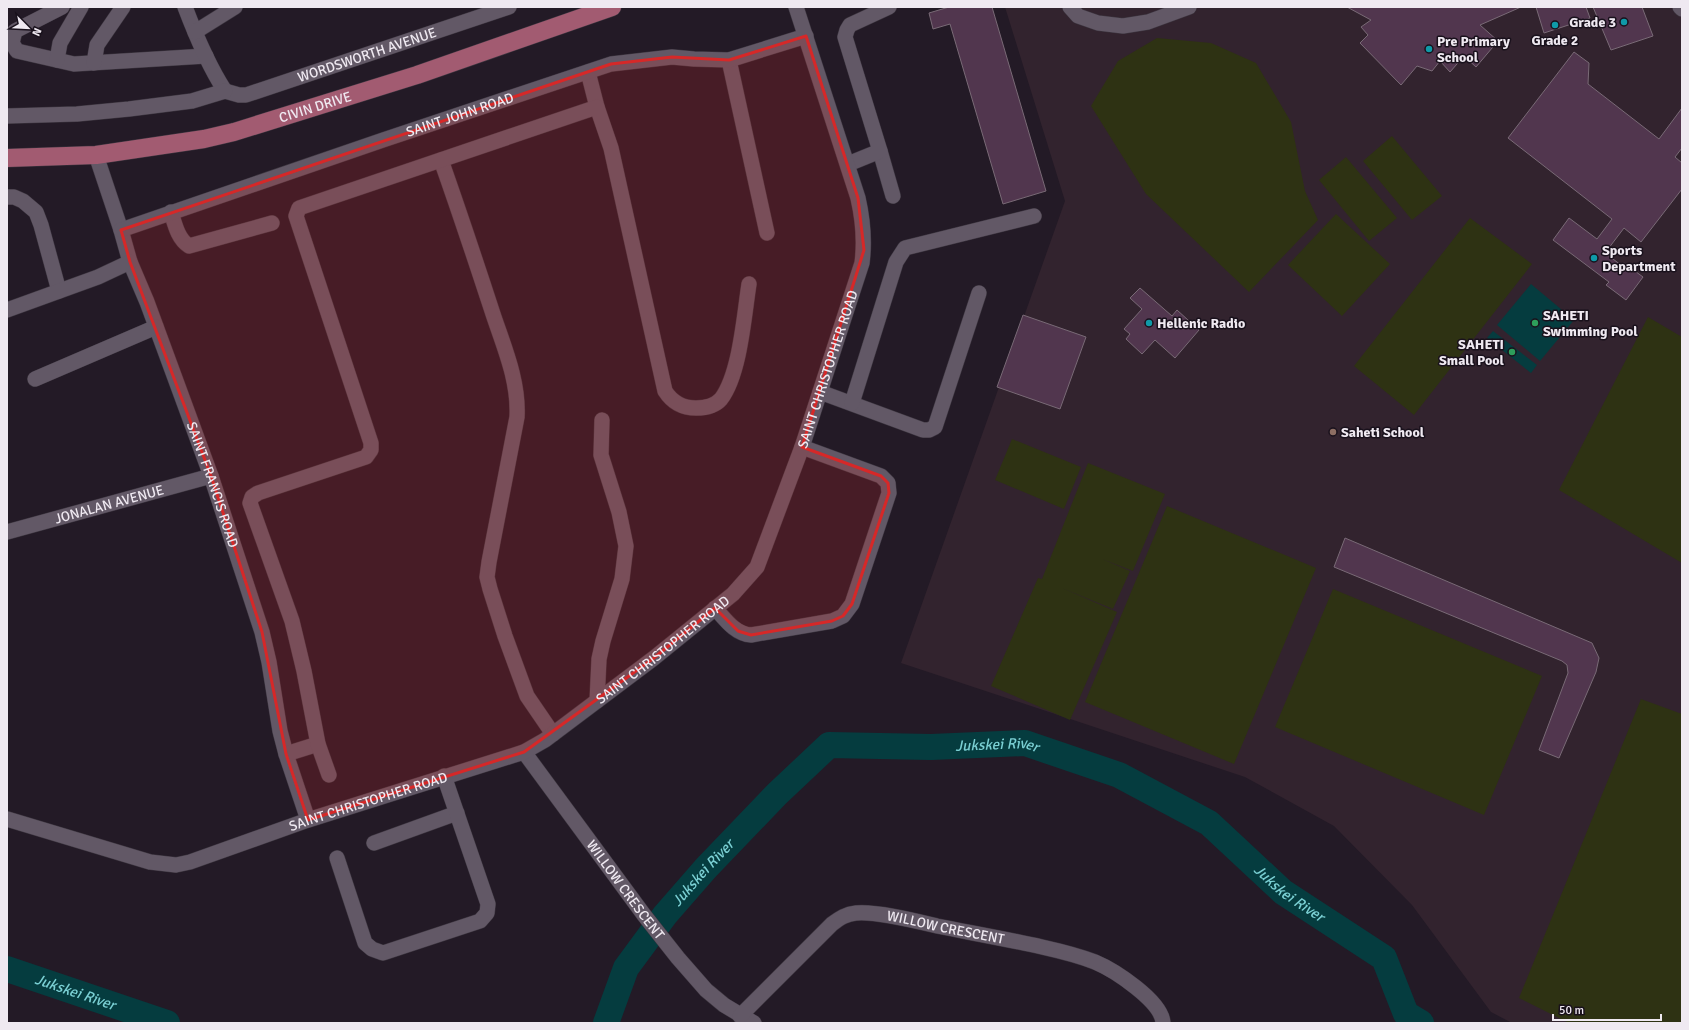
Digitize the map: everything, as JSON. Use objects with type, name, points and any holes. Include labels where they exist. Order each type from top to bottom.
[{"type":"main road","name":"CIVIN DRIVE","points":[[7,158],[96,155],[204,138],[267,123],[417,75],[612,7]]},
{"type":"street","points":[[62,7],[16,31],[12,43],[17,51],[74,64],[206,56]]},
{"type":"street","points":[[58,60],[60,43],[81,7]]},
{"type":"street","points":[[94,63],[97,45],[124,7]]},
{"type":"street","points":[[7,116],[77,114],[129,109],[192,101],[225,91],[216,77],[206,56],[185,7]]},
{"type":"street","points":[[195,32],[236,7]]},
{"type":"street","name":"WORDSWORTH AVENUE","points":[[225,91],[239,95],[246,95],[509,7]]},
{"type":"street","name":"SAINT CHRISTOPHER ROAD","points":[[7,819],[150,862],[176,865],[190,862],[308,820],[524,752],[553,734],[654,658],[733,594],[756,567],[802,447],[862,262],[864,250],[862,219],[858,198],[796,7]]},
{"type":"street","points":[[889,7],[850,25],[845,37],[893,196]]},
{"type":"street","points":[[1070,7],[1078,16],[1098,23],[1123,26],[1148,22],[1189,7]]},
{"type":"street","name":"SAINT JOHN ROAD","points":[[121,230],[611,64],[672,57],[729,60],[806,36]]},
{"type":"street","points":[[729,60],[767,233]]},
{"type":"street","points":[[588,72],[597,107],[611,148],[665,391],[670,399],[676,403],[691,408],[704,408],[720,399],[729,383],[737,356],[749,284]]},
{"type":"street","points":[[329,775],[318,744],[304,671],[292,621],[250,508],[250,500],[253,495],[258,492],[366,457],[372,447],[296,216],[297,210],[301,207],[597,107]]},
{"type":"street","points":[[848,164],[880,151]]},
{"type":"street","name":"SAINT FRANCIS ROAD","points":[[96,155],[130,262],[156,327],[211,476],[262,632],[270,662],[280,731],[308,820]]},
{"type":"street","points":[[441,160],[512,372],[518,400],[517,417],[487,577],[505,636],[527,696],[553,734]]},
{"type":"street","points":[[7,197],[14,197],[23,201],[36,212],[60,292]]},
{"type":"street","points":[[171,212],[176,228],[183,242],[189,246],[272,223]]},
{"type":"street","points":[[852,403],[896,262],[905,248],[1034,216]]},
{"type":"street","points":[[7,310],[60,292],[130,262]]},
{"type":"street","points":[[820,392],[923,430],[929,430],[935,427],[979,293]]},
{"type":"street","points":[[35,379],[156,327]]},
{"type":"street","points":[[597,701],[599,659],[622,579],[626,546],[619,512],[601,455],[602,420]]},
{"type":"street","points":[[715,608],[738,631],[744,634],[751,634],[832,621],[843,616],[852,604],[889,493],[888,483],[881,476],[802,447]]},
{"type":"street","name":"JONALAN AVENUE","points":[[7,532],[211,476]]},
{"type":"street","points":[[286,754],[318,744]]},
{"type":"street","name":"WILLOW CRESCENT","points":[[524,752],[644,915],[678,958],[706,990],[724,1005],[740,1016],[754,1023]]},
{"type":"street","points":[[337,858],[365,943],[372,949],[383,952],[480,921],[487,913],[488,904],[444,776]]},
{"type":"street","points":[[374,843],[457,813]]},
{"type":"street","name":"WILLOW CRESCENT","points":[[740,1016],[832,924],[844,915],[857,913],[914,921],[1026,944],[1074,955],[1095,962],[1111,970],[1146,997],[1157,1008],[1163,1023]]},
{"type":"highlighted area","points":[[806,36],[858,198],[864,250],[802,447],[881,476],[888,483],[889,493],[852,604],[843,616],[832,621],[751,635],[738,631],[715,608],[654,658],[524,752],[308,820],[286,754],[262,632],[211,476],[130,262],[121,230],[611,64],[672,57],[729,60]]},
{"type":"shaded area","name":"Saheti School","points":[[1005,7],[1682,7],[1682,1023],[1512,1023],[1491,1012],[1412,905],[1334,826],[1245,777],[901,663],[1065,201]]},
{"type":"shaded area","points":[[1157,38],[1211,43],[1256,63],[1291,122],[1305,191],[1318,220],[1249,292],[1146,194],[1091,106],[1118,61]]},
{"type":"shaded area","points":[[1392,136],[1442,196],[1412,220],[1363,161]]},
{"type":"shaded area","points":[[1346,157],[1397,218],[1369,241],[1319,180]]},
{"type":"shaded area","points":[[1336,214],[1390,264],[1342,316],[1288,265]]},
{"type":"shaded area","points":[[1470,218],[1532,264],[1414,415],[1354,366]]},
{"type":"shaded area","name":"SAHETI Swimming Pool","points":[[1531,284],[1574,320],[1540,361],[1497,325]]},
{"type":"shaded area","points":[[1648,317],[1682,337],[1682,563],[1559,490]]},
{"type":"shaded area","name":"SAHETI Small Pool","points":[[1493,331],[1537,365],[1531,373],[1487,338]]},
{"type":"shaded area","points":[[1012,439],[1081,467],[1064,509],[995,480]]},
{"type":"shaded area","points":[[1088,463],[1165,494],[1133,571],[1102,559],[1130,571],[1113,609],[1062,588],[1117,612],[1070,720],[991,686],[1038,578],[1042,579]]},
{"type":"shaded area","points":[[1167,506],[1316,568],[1234,764],[1085,702]]},
{"type":"shaded area","points":[[1333,589],[1542,676],[1484,815],[1275,727]]},
{"type":"shaded area","points":[[1641,699],[1682,714],[1682,1023],[1569,1023],[1519,998]]},
{"type":"building","points":[[949,7],[992,7],[1046,191],[1003,204],[950,24],[933,29],[929,13]]},
{"type":"building","name":"Pre Primary School","points":[[1347,7],[1521,7],[1480,25],[1498,41],[1476,67],[1464,56],[1450,72],[1440,61],[1432,71],[1417,66],[1401,85],[1360,43],[1368,35],[1361,27],[1371,20]]},
{"type":"building","name":"Grade 2","points":[[1536,7],[1586,7],[1590,18],[1544,33]]},
{"type":"building","name":"Grade 3","points":[[1593,7],[1642,7],[1653,36],[1611,50]]},
{"type":"building","points":[[1574,52],[1589,63],[1588,84],[1659,139],[1682,108],[1682,148],[1675,157],[1682,163],[1682,189],[1641,242],[1624,228],[1605,253],[1621,265],[1624,263],[1643,277],[1626,300],[1606,285],[1609,282],[1553,240],[1569,218],[1597,239],[1612,219],[1508,138]]},
{"type":"building","name":"Hellenic Radio","points":[[1140,288],[1172,316],[1177,310],[1199,330],[1175,358],[1155,340],[1142,354],[1126,339],[1130,334],[1124,329],[1142,309],[1130,298]]},
{"type":"building","points":[[1023,315],[1086,337],[1060,409],[997,387]]},
{"type":"building","points":[[1345,538],[1592,643],[1599,658],[1596,672],[1559,758],[1539,750],[1568,673],[1567,665],[1562,661],[1334,567]]},
{"type":"waterway","name":"Jukskei River","points":[[606,1023],[626,968],[665,915],[706,868],[777,794],[829,745],[931,747],[1025,743],[1119,775],[1209,823],[1283,892],[1384,958],[1406,1014],[1421,1023]]},
{"type":"waterway","name":"Jukskei River","points":[[7,969],[167,1023]]},
{"type":"place","name":"Grade 3","points":[[1624,22]]},
{"type":"place","name":"Grade 2","points":[[1555,25]]},
{"type":"place","name":"Pre Primary School","points":[[1429,49]]},
{"type":"place","name":"Sports Department","points":[[1594,258]]},
{"type":"place","name":"Hellenic Radio","points":[[1149,323]]},
{"type":"place","name":"SAHETI Swimming Pool","points":[[1535,323]]},
{"type":"place","name":"SAHETI Small Pool","points":[[1512,352]]},
{"type":"place","name":"Saheti School","points":[[1333,432]]}]
